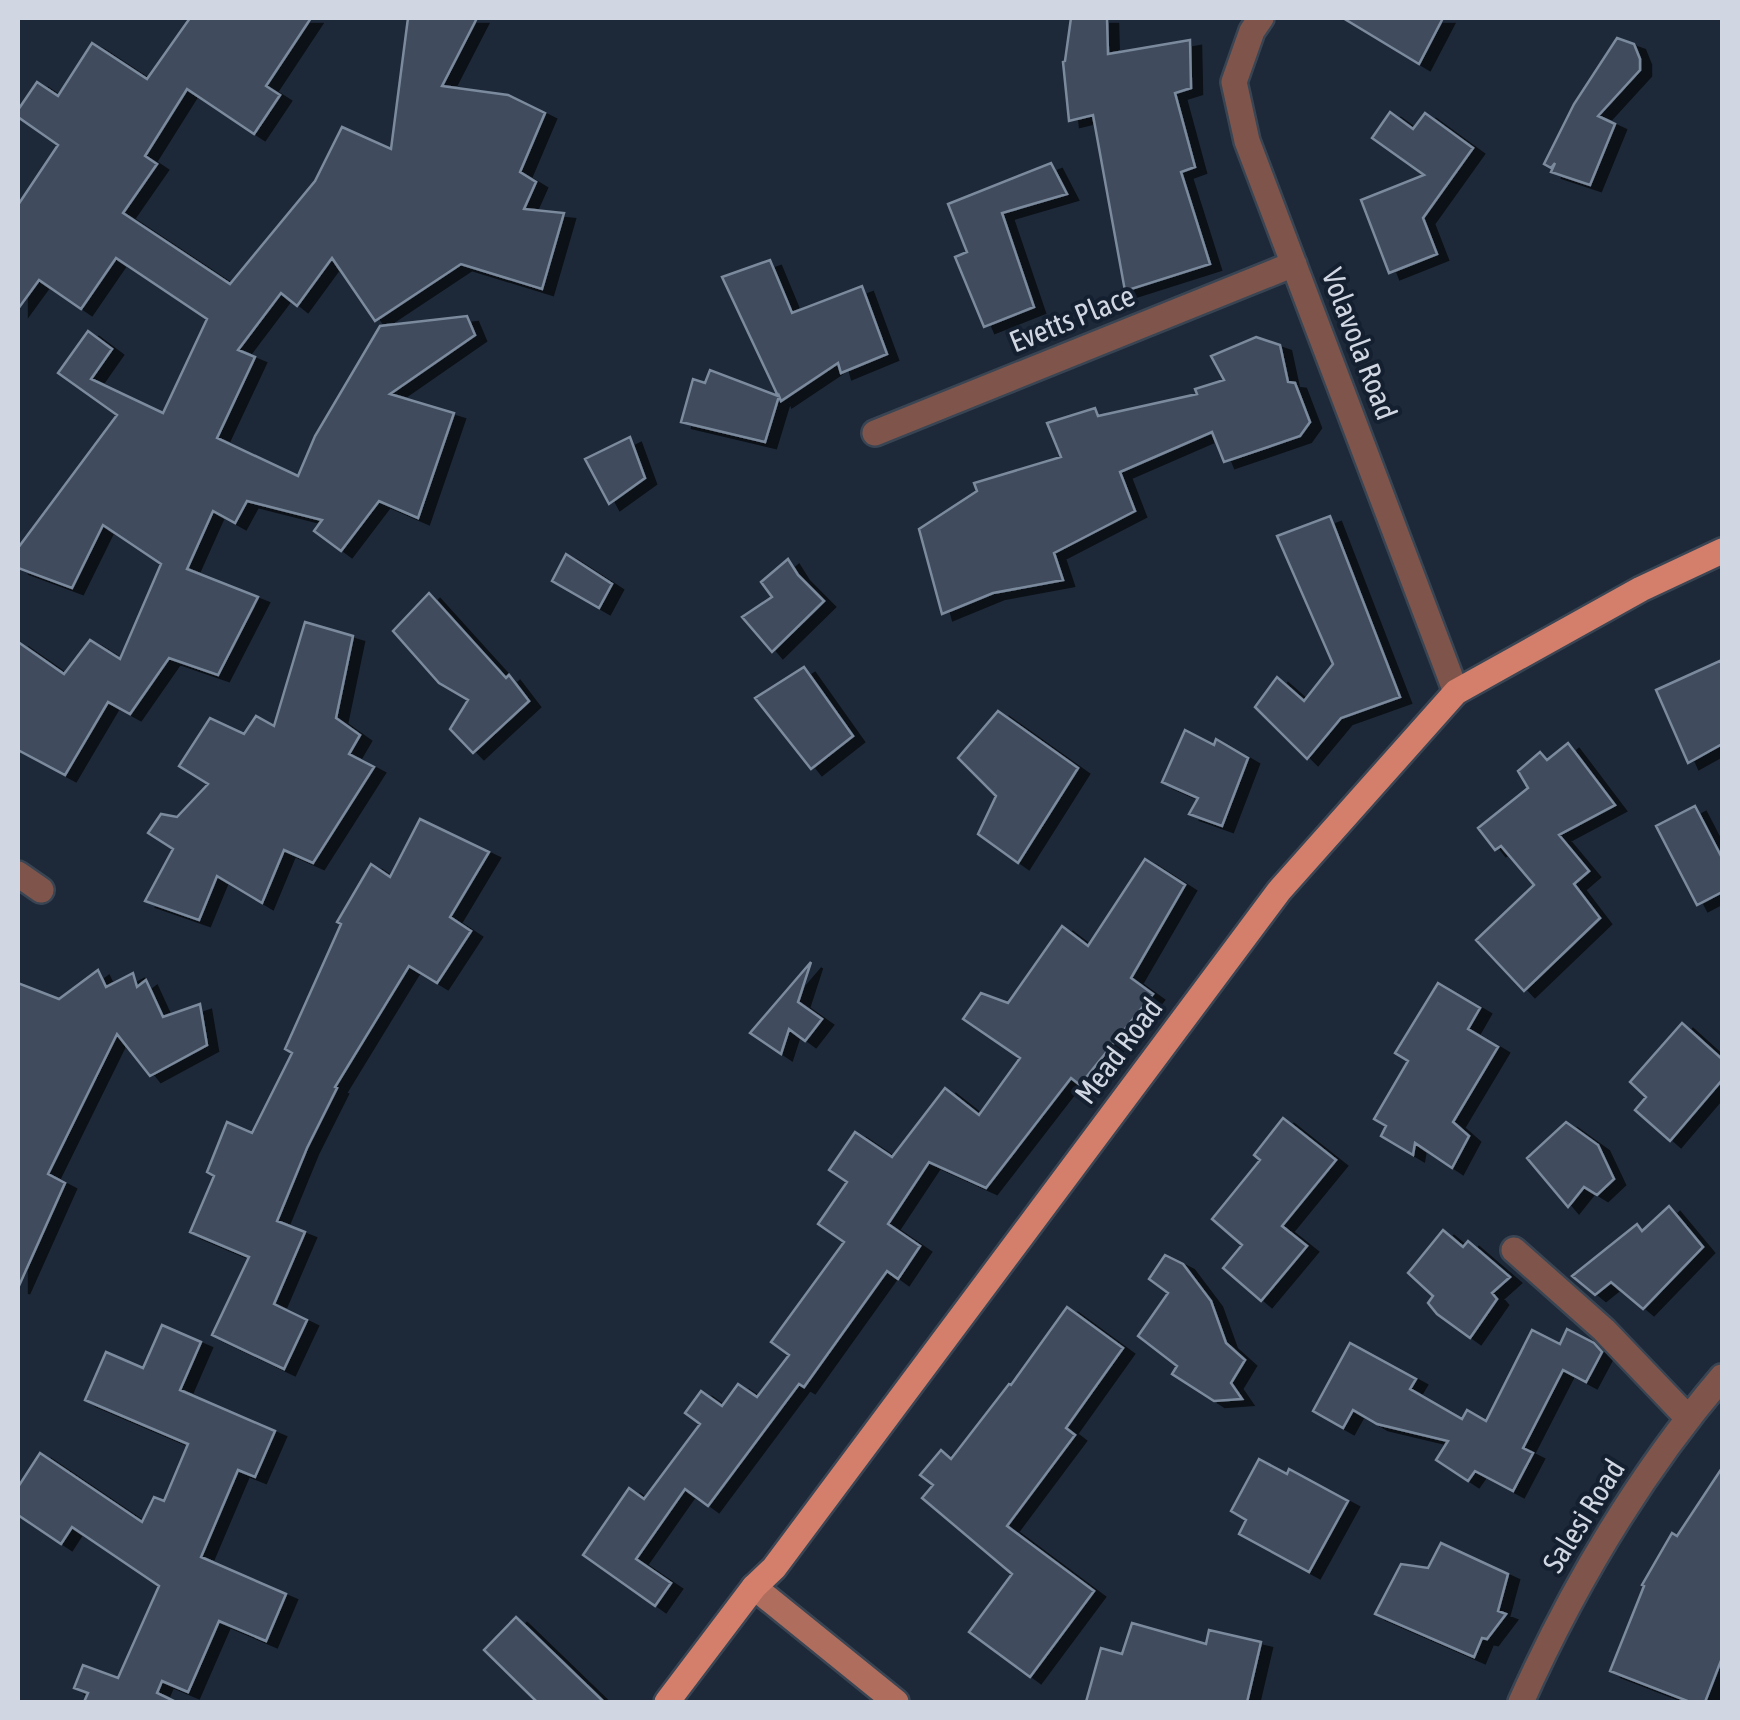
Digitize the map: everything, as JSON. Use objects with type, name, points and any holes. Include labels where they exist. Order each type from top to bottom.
[{"type":"main road","name":"Mead Road","points":[[667,1702],[754,1588],[774,1568],[1279,891],[1456,692],[1640,590],[1722,551]]},
{"type":"main road","points":[[754,1588],[896,1702]]},
{"type":"street","name":"Volavola Road","points":[[1260,18],[1234,82],[1247,141],[1456,692]]},
{"type":"street","name":"Evetts Place","points":[[874,434],[1294,264]]},
{"type":"street","points":[[18,874],[42,890]]},
{"type":"street","points":[[1514,1250],[1604,1330],[1688,1418]]},
{"type":"street","name":"Salesi Road","points":[[1522,1702],[1584,1572],[1624,1507],[1722,1377]]},
{"type":"building","points":[[190,18],[311,18],[266,86],[280,95],[254,134],[187,89],[145,156],[157,164],[123,213],[230,284],[315,181],[342,127],[391,149],[408,18],[477,18],[442,86],[508,95],[545,113],[520,172],[536,182],[524,209],[564,213],[542,289],[461,264],[375,321],[332,258],[297,306],[281,293],[238,350],[255,357],[217,438],[298,476],[315,436],[380,326],[467,316],[475,335],[390,394],[454,413],[418,518],[379,501],[341,551],[314,531],[322,520],[247,501],[235,523],[213,511],[187,569],[258,597],[218,675],[169,658],[130,714],[108,702],[65,775],[18,750],[18,642],[64,674],[90,640],[120,659],[161,564],[103,525],[72,588],[18,568],[18,548],[117,415],[58,373],[88,331],[112,349],[91,379],[163,413],[207,319],[116,258],[81,309],[39,280],[18,309],[18,205],[58,145],[18,117],[18,110],[37,82],[58,96],[92,43],[147,79]]},
{"type":"building","points":[[1071,18],[1107,18],[1108,54],[1190,40],[1191,88],[1175,93],[1195,167],[1181,172],[1210,264],[1125,291],[1093,115],[1069,121],[1063,62]]},
{"type":"building","points":[[1343,18],[1443,18],[1419,64]]},
{"type":"building","points":[[1617,38],[1634,44],[1640,70],[1598,116],[1615,124],[1590,185],[1551,172],[1555,163],[1551,168],[1544,164],[1574,104]]},
{"type":"building","points":[[1390,112],[1413,129],[1425,113],[1473,148],[1423,218],[1437,254],[1389,273],[1361,200],[1424,175],[1372,138]]},
{"type":"building","points":[[1051,163],[1067,194],[1002,213],[1034,307],[984,327],[955,257],[967,252],[948,204]]},
{"type":"building","points":[[770,260],[792,313],[862,286],[887,354],[841,373],[838,363],[781,401],[779,396],[765,442],[681,422],[693,379],[705,383],[710,370],[778,396],[722,277]]},
{"type":"building","points":[[1256,337],[1280,345],[1288,382],[1295,383],[1310,422],[1300,436],[1224,462],[1212,432],[1120,472],[1135,511],[1054,553],[1063,580],[993,593],[942,614],[919,529],[977,491],[974,483],[1061,457],[1047,423],[1095,408],[1098,416],[1197,394],[1195,389],[1224,380],[1211,356]]},
{"type":"building","points":[[630,437],[645,478],[609,504],[585,459]]},
{"type":"building","points":[[1330,516],[1400,697],[1341,718],[1307,759],[1255,707],[1277,677],[1304,701],[1333,664],[1277,536]]},
{"type":"building","points":[[566,554],[612,584],[599,608],[552,581]]},
{"type":"building","points":[[788,559],[824,601],[772,652],[742,617],[772,597],[761,582]]},
{"type":"building","points":[[429,593],[529,701],[473,753],[450,729],[468,700],[439,683],[393,631]]},
{"type":"building","points":[[305,622],[353,636],[336,718],[360,735],[349,754],[374,767],[313,863],[284,850],[262,903],[217,876],[199,920],[145,901],[173,849],[148,833],[161,814],[177,817],[208,784],[179,766],[210,718],[244,734],[256,716],[274,726]]},
{"type":"building","points":[[1722,660],[1722,744],[1688,763],[1656,690]]},
{"type":"building","points":[[804,667],[853,736],[811,769],[755,698]]},
{"type":"building","points":[[998,711],[1078,768],[1018,863],[978,834],[996,796],[958,758]]},
{"type":"building","points":[[1185,730],[1214,745],[1216,739],[1248,758],[1222,826],[1189,814],[1198,798],[1162,782]]},
{"type":"building","points":[[1568,743],[1615,805],[1559,835],[1589,871],[1574,884],[1600,918],[1524,991],[1476,940],[1534,885],[1501,846],[1495,850],[1478,828],[1528,788],[1518,771],[1540,752],[1547,760]]},
{"type":"building","points":[[1695,806],[1722,858],[1722,892],[1697,905],[1656,826]]},
{"type":"building","points":[[420,819],[489,852],[450,917],[471,931],[437,983],[409,966],[335,1087],[307,1148],[277,1221],[305,1232],[274,1304],[307,1320],[284,1369],[212,1335],[249,1257],[190,1232],[214,1176],[207,1172],[227,1122],[252,1133],[292,1053],[285,1049],[341,924],[337,922],[371,864],[390,877]]},
{"type":"building","points":[[1145,859],[1185,885],[1131,978],[1153,994],[1080,1085],[1071,1078],[986,1188],[929,1162],[888,1224],[920,1246],[898,1279],[887,1271],[804,1387],[799,1384],[708,1506],[685,1489],[636,1559],[671,1583],[655,1606],[583,1555],[629,1488],[644,1499],[700,1424],[685,1413],[701,1391],[722,1406],[738,1384],[757,1397],[789,1355],[771,1342],[844,1242],[818,1224],[847,1182],[829,1170],[855,1132],[892,1157],[945,1088],[979,1115],[1020,1058],[963,1019],[981,993],[1008,1003],[1062,926],[1088,946]]},
{"type":"building","points":[[811,962],[798,1002],[822,1019],[805,1041],[789,1029],[781,1054],[750,1033]]},
{"type":"building","points":[[98,970],[106,987],[133,973],[137,987],[146,980],[163,1017],[200,1004],[207,1045],[150,1076],[117,1034],[48,1174],[65,1183],[18,1288],[18,983],[59,999]]},
{"type":"building","points":[[1438,983],[1480,1008],[1468,1029],[1498,1047],[1453,1122],[1469,1136],[1452,1168],[1415,1143],[1413,1155],[1381,1136],[1386,1126],[1374,1119],[1408,1061],[1395,1053]]},
{"type":"building","points":[[1682,1023],[1722,1059],[1722,1080],[1670,1141],[1635,1110],[1646,1097],[1630,1082]]},
{"type":"building","points":[[1283,1118],[1336,1160],[1282,1226],[1307,1246],[1261,1301],[1223,1268],[1242,1245],[1212,1219],[1260,1160],[1254,1155]]},
{"type":"building","points":[[1566,1122],[1598,1145],[1614,1179],[1597,1195],[1584,1187],[1568,1207],[1527,1158]]},
{"type":"building","points":[[1669,1206],[1703,1247],[1643,1309],[1611,1282],[1595,1295],[1572,1276],[1637,1224],[1642,1231]]},
{"type":"building","points":[[1443,1230],[1463,1247],[1468,1241],[1510,1277],[1492,1293],[1497,1299],[1470,1338],[1437,1314],[1428,1303],[1433,1296],[1408,1273]]},
{"type":"building","points":[[1165,1255],[1183,1264],[1211,1301],[1226,1343],[1245,1360],[1231,1383],[1242,1399],[1214,1401],[1172,1374],[1177,1366],[1138,1336],[1168,1293],[1149,1279]]},
{"type":"building","points":[[1067,1307],[1123,1348],[1066,1428],[1075,1435],[1007,1526],[1094,1591],[1030,1677],[969,1632],[1012,1574],[922,1498],[933,1485],[920,1475],[941,1450],[951,1459]]},
{"type":"building","points":[[162,1325],[201,1342],[180,1390],[275,1431],[255,1477],[238,1470],[201,1557],[286,1594],[266,1641],[219,1621],[188,1692],[162,1681],[157,1693],[176,1702],[84,1702],[88,1693],[74,1688],[83,1665],[118,1678],[159,1586],[72,1527],[61,1544],[18,1515],[18,1487],[40,1453],[142,1522],[154,1497],[164,1501],[188,1444],[85,1400],[106,1352],[143,1368]]},
{"type":"building","points":[[1567,1329],[1594,1343],[1602,1352],[1586,1382],[1563,1370],[1523,1448],[1533,1453],[1513,1491],[1475,1471],[1468,1481],[1436,1460],[1448,1441],[1377,1424],[1353,1410],[1343,1428],[1313,1411],[1350,1343],[1416,1379],[1410,1389],[1462,1419],[1467,1410],[1486,1421],[1532,1330],[1560,1344]]},
{"type":"building","points":[[1259,1459],[1287,1474],[1289,1469],[1348,1501],[1309,1572],[1239,1534],[1246,1520],[1231,1511]]},
{"type":"building","points":[[1722,1468],[1722,1658],[1705,1702],[1690,1702],[1610,1671],[1642,1585],[1672,1533],[1677,1536]]},
{"type":"building","points":[[1441,1543],[1508,1574],[1498,1611],[1506,1614],[1487,1639],[1482,1638],[1474,1657],[1375,1614],[1401,1564],[1428,1568]]},
{"type":"building","points":[[516,1617],[604,1702],[537,1702],[484,1650]]},
{"type":"building","points":[[1132,1623],[1206,1644],[1209,1630],[1261,1642],[1247,1702],[1086,1702],[1101,1648],[1122,1654]]}]
